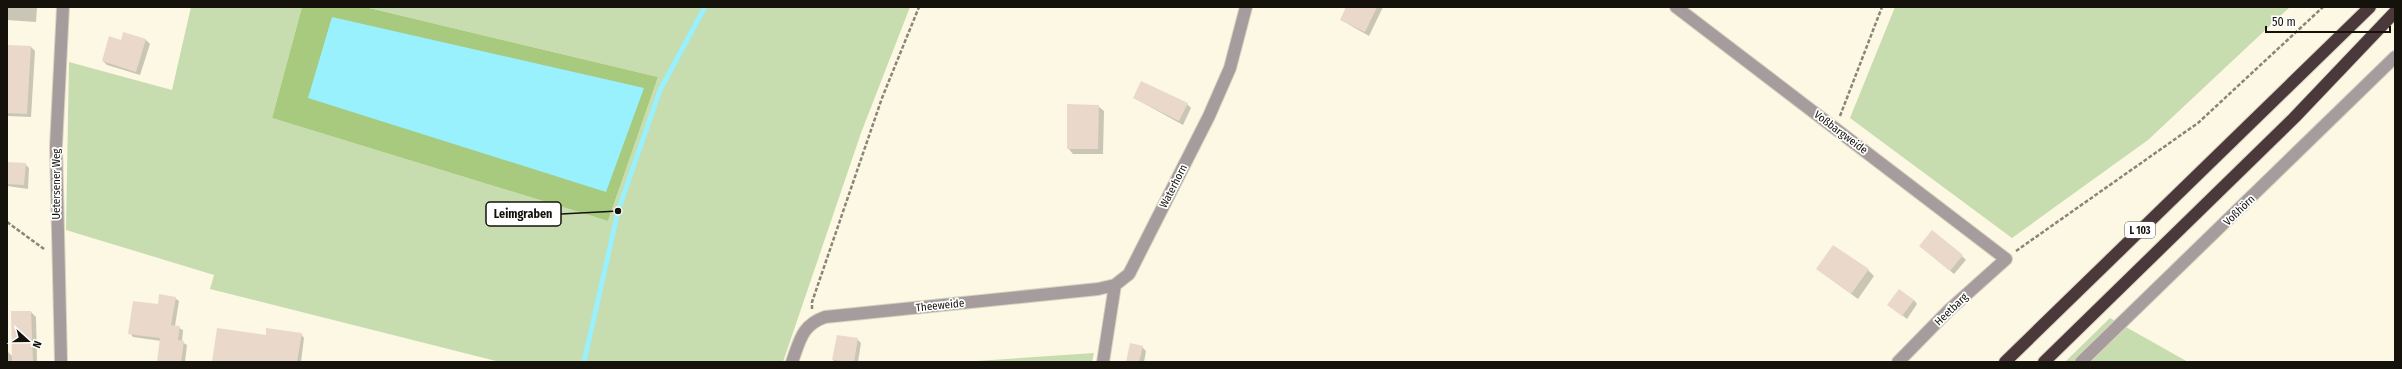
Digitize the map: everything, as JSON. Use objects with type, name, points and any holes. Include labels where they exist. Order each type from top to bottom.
[{"type":"highway","name":"L 103","points":[[2005,362],[2370,7]]},
{"type":"highway","name":"L 103","points":[[2044,362],[2294,118],[2395,12]]},
{"type":"street","name":"Uetersener Weg","points":[[61,362],[56,146],[63,7]]},
{"type":"street","name":"Waterhorn","points":[[1115,285],[1128,274],[1209,116],[1230,68],[1246,7]]},
{"type":"street","name":"Voßbargweide","points":[[1676,7],[2006,258]]},
{"type":"street","name":"Voßhörn","points":[[2081,362],[2395,57]]},
{"type":"street","name":"Heetbarg","points":[[1898,362],[1949,310],[2006,258]]},
{"type":"street","name":"Theeweide","points":[[812,322],[825,316],[1098,289],[1115,285]]},
{"type":"street","points":[[1103,362],[1115,285]]},
{"type":"street","points":[[792,362],[802,334],[812,322]]},
{"type":"path","points":[[812,322],[812,302],[882,98],[920,7]]},
{"type":"path","points":[[1835,128],[1882,7]]},
{"type":"path","points":[[2006,258],[2198,123],[2323,7]]},
{"type":"path","points":[[7,222],[15,230],[47,251]]},
{"type":"green space","points":[[191,7],[302,7],[272,118],[608,221],[658,77],[365,7],[910,7],[861,133],[783,362],[500,362],[210,289],[214,275],[66,230],[69,62],[172,90]]},
{"type":"green space","points":[[302,7],[365,7],[658,77],[608,221],[272,118]]},
{"type":"green space","points":[[1895,7],[2290,7],[2148,140],[2012,238],[1850,118]]},
{"type":"green space","points":[[2110,318],[2188,362],[2065,362]]},
{"type":"green space","points":[[1094,353],[1092,362],[961,362]]},
{"type":"water","points":[[332,17],[644,88],[606,192],[308,98]]},
{"type":"building","points":[[1346,7],[1377,7],[1365,32],[1340,20]]},
{"type":"building","points":[[123,32],[146,39],[136,72],[102,61],[109,36],[121,40]]},
{"type":"building","points":[[7,45],[31,46],[27,114],[7,113]]},
{"type":"building","points":[[1141,81],[1188,103],[1179,121],[1133,98]]},
{"type":"building","points":[[1067,104],[1099,105],[1098,149],[1067,149]]},
{"type":"building","points":[[7,162],[26,163],[24,185],[7,184]]},
{"type":"building","points":[[1932,230],[1963,255],[1950,271],[1919,246]]},
{"type":"building","points":[[1833,245],[1869,269],[1851,294],[1816,269]]},
{"type":"building","points":[[1899,289],[1914,300],[1902,316],[1887,305]]},
{"type":"building","points":[[159,294],[176,297],[171,325],[180,326],[178,340],[184,341],[181,362],[157,362],[160,338],[128,334],[133,301],[158,304]]},
{"type":"building","points":[[11,311],[31,311],[33,362],[12,362]]},
{"type":"building","points":[[217,328],[266,335],[266,328],[302,333],[297,362],[212,362]]},
{"type":"building","points":[[837,335],[858,338],[854,362],[832,360]]},
{"type":"building","points":[[1130,343],[1143,346],[1139,362],[1126,362]]},
{"type":"waterway","points":[[584,362],[618,211],[660,90],[705,7]]},
{"type":"place","name":"Leimgraben","points":[[618,211]]}]
